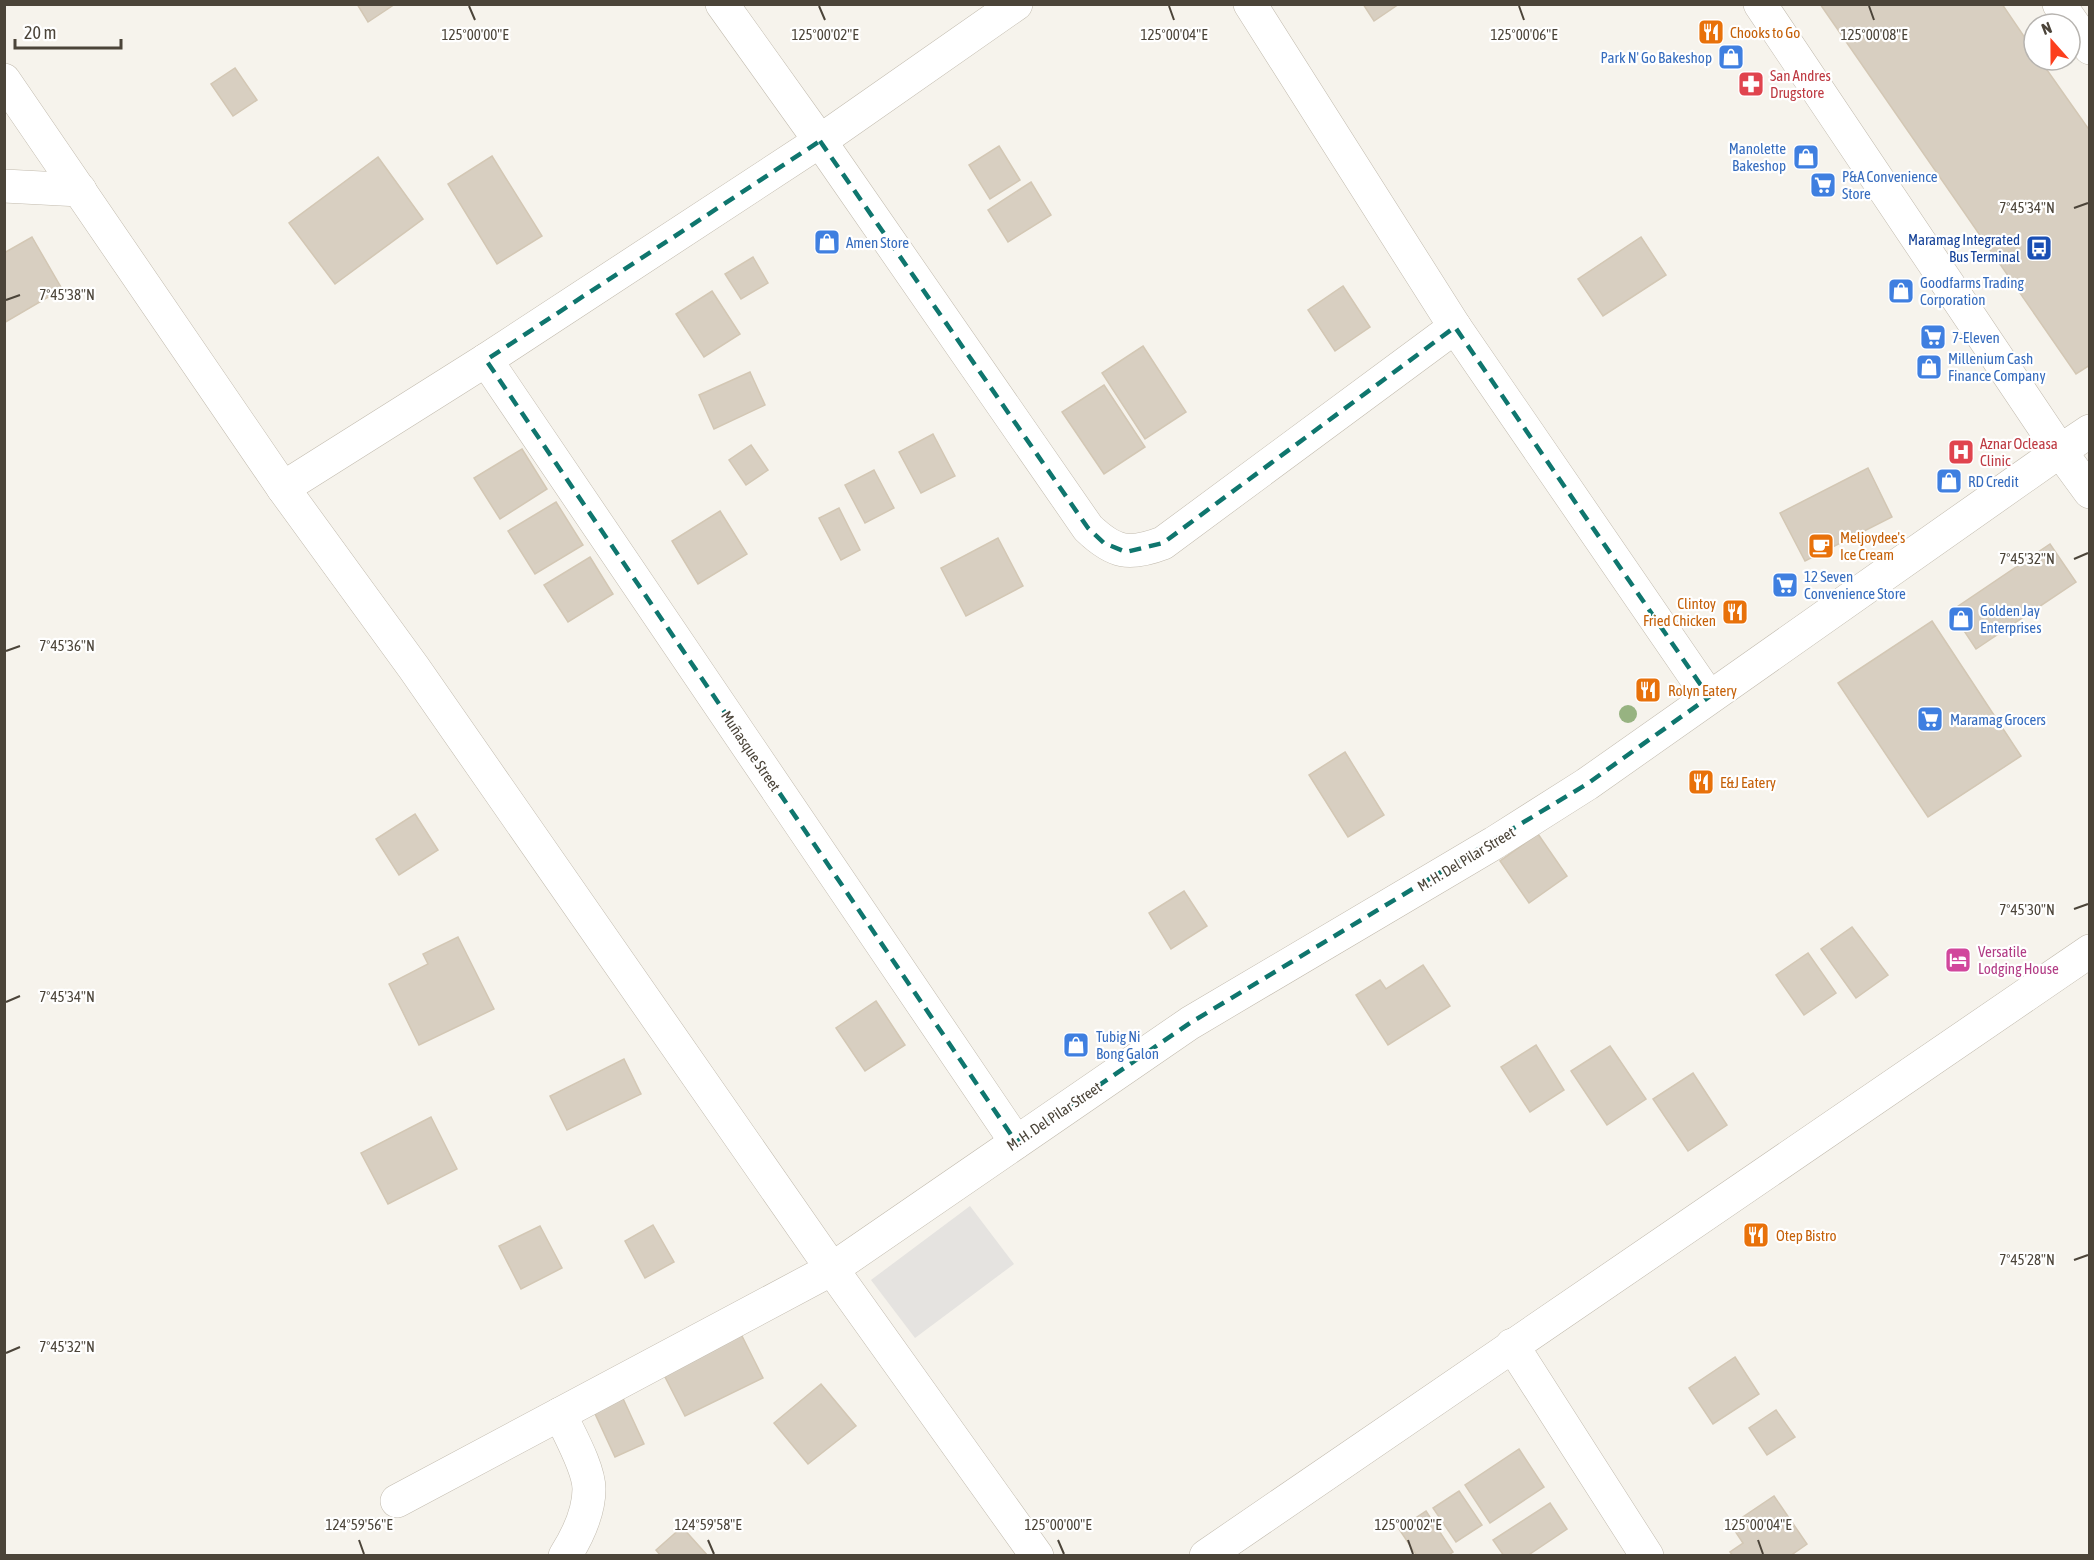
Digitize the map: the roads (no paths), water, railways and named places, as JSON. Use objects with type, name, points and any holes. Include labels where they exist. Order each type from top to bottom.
[{"type":"street","points":[[722,4],[820,141],[1088,528],[1104,543],[1126,552],[1146,550],[1163,543],[1455,327]]},
{"type":"street","points":[[283,488],[486,360],[820,141],[1016,4]]},
{"type":"street","points":[[1250,4],[1455,327],[1709,697]]},
{"type":"street","points":[[1760,4],[2060,451],[2090,492]]},
{"type":"street","points":[[2060,4],[2090,48]]},
{"type":"street","points":[[4,80],[283,488],[414,668],[832,1269],[1037,1556]]},
{"type":"street","points":[[4,186],[80,190]]},
{"type":"street","name":"Muñasque Street","points":[[486,360],[1016,1142]]},
{"type":"street","name":"M. H. Del Pilar Street","points":[[397,1501],[832,1269],[1190,1023],[1494,843],[1587,784],[2090,431]]},
{"type":"street","points":[[1206,1556],[2090,951]]},
{"type":"street","points":[[1512,1346],[1647,1556]]},
{"type":"street","points":[[560,1414],[585,1470],[589,1488],[586,1509],[575,1541],[566,1556]]},
{"type":"place","name":"Chooks to Go","points":[[1711,32]]},
{"type":"place","name":"Park N' Go Bakeshop","points":[[1731,57]]},
{"type":"place","name":"San Andres Drugstore","points":[[1751,84]]},
{"type":"place","name":"Manolette Bakeshop","points":[[1806,157]]},
{"type":"place","name":"P&A Convenience Store","points":[[1823,185]]},
{"type":"place","name":"Amen Store","points":[[827,242]]},
{"type":"place","name":"Maramag Integrated Bus Terminal","points":[[2039,248]]},
{"type":"place","name":"Goodfarms Trading Corporation","points":[[1901,291]]},
{"type":"place","name":"7-Eleven","points":[[1933,337]]},
{"type":"place","name":"Millenium Cash Finance Company","points":[[1929,367]]},
{"type":"place","name":"Aznar Ocleasa Clinic","points":[[1961,452]]},
{"type":"place","name":"RD Credit","points":[[1949,481]]},
{"type":"place","name":"Meljoydee's Ice Cream","points":[[1821,546]]},
{"type":"place","name":"12 Seven Convenience Store","points":[[1785,585]]},
{"type":"place","name":"Clintoy Fried Chicken","points":[[1735,612]]},
{"type":"place","name":"Golden Jay Enterprises","points":[[1961,619]]},
{"type":"place","name":"Rolyn Eatery","points":[[1648,690]]},
{"type":"place","name":"Maramag Grocers","points":[[1930,719]]},
{"type":"place","name":"E&J Eatery","points":[[1701,782]]},
{"type":"place","name":"Versatile Lodging House","points":[[1958,960]]},
{"type":"place","name":"Tubig Ni Bong Galon","points":[[1076,1045]]},
{"type":"place","name":"Otep Bistro","points":[[1756,1235]]}]
